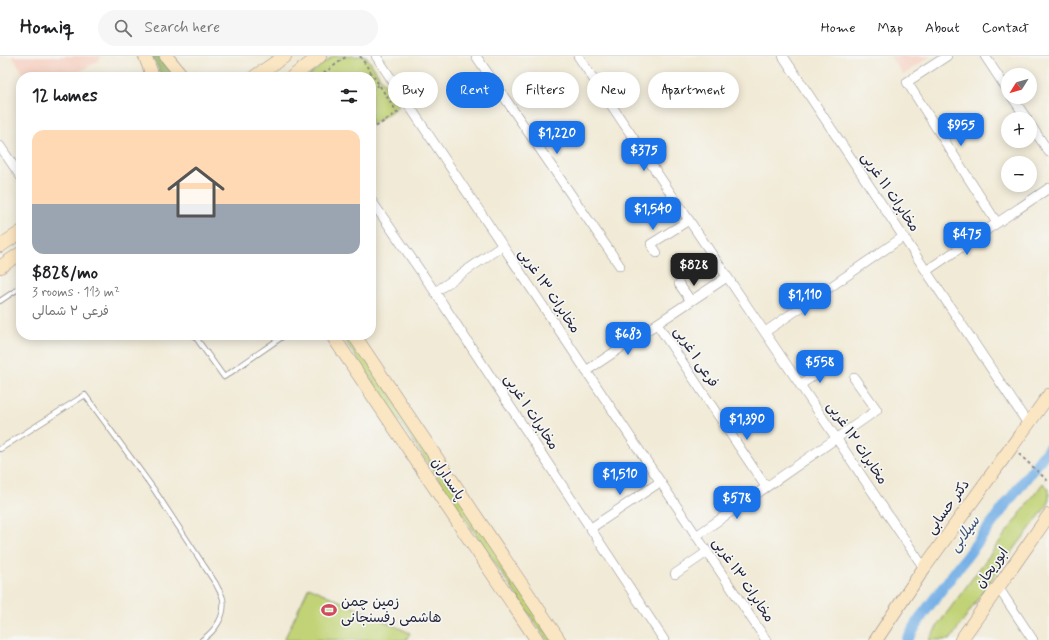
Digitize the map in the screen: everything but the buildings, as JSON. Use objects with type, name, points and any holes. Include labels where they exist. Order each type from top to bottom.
[{"type":"main road","points":[[145,56],[151,72]]},
{"type":"main road","points":[[166,56],[179,72]]},
{"type":"main road","points":[[261,72],[285,56]]},
{"type":"main road","points":[[299,72],[320,56]]},
{"type":"main road","points":[[0,246],[16,235]]},
{"type":"main road","points":[[0,267],[16,256]]},
{"type":"main road","name":"پاسداران","points":[[335,340],[537,640]]},
{"type":"main road","name":"پاسداران","points":[[357,340],[559,640]]},
{"type":"main road","name":"دکتر حسابی","points":[[876,640],[924,568],[1049,395]]},
{"type":"main road","name":"ابوریحان","points":[[961,640],[1049,515]]},
{"type":"street","name":"مخابرات ۱۳ غربی","points":[[376,56],[388,74]]},
{"type":"street","points":[[476,56],[620,266]]},
{"type":"street","name":"مخابرات ۱۲ غربی","points":[[578,56],[924,568]]},
{"type":"street","name":"مخابرات ۱۱ غربی","points":[[782,56],[1028,424]]},
{"type":"street","points":[[947,56],[907,82],[997,223]]},
{"type":"street","points":[[985,56],[1001,80]]},
{"type":"street","name":"مخابرات ۱۳ غربی","points":[[411,108],[766,640]]},
{"type":"street","points":[[1037,134],[1049,152]]},
{"type":"street","points":[[1041,140],[1049,135]]},
{"type":"street","points":[[0,146],[16,170]]},
{"type":"street","points":[[926,271],[1049,188]]},
{"type":"street","name":"مخابرات ۱ غربی","points":[[376,207],[435,292],[664,640]]},
{"type":"street","points":[[657,253],[651,244],[689,220]]},
{"type":"street","points":[[765,332],[903,237]]},
{"type":"street","points":[[435,292],[502,246]]},
{"type":"street","points":[[586,372],[727,277]]},
{"type":"street","points":[[679,284],[691,301]]},
{"type":"street","name":"فرعی ۱ غربی","points":[[657,324],[766,487]]},
{"type":"street","points":[[800,385],[828,365]]},
{"type":"street","points":[[696,536],[877,410],[854,378]]},
{"type":"street","points":[[591,528],[660,482]]},
{"type":"street","points":[[675,574],[707,552]]},
{"type":"street","points":[[998,587],[1033,640]]},
{"type":"lane","points":[[0,301],[16,290]]},
{"type":"lane","points":[[198,340],[224,377],[278,340]]},
{"type":"lane","points":[[0,450],[85,396],[153,488],[216,584],[223,599],[221,620],[208,636],[202,640]]},
{"type":"path","points":[[326,72],[347,56]]},
{"type":"path","points":[[360,56],[370,72]]},
{"type":"path","points":[[376,87],[388,78]]},
{"type":"path","points":[[376,80],[397,112]]},
{"type":"path","points":[[376,127],[402,108]]},
{"type":"path","points":[[1011,447],[1049,482]]},
{"type":"shaded area","points":[[12,56],[101,56],[99,60],[80,72],[23,72]]},
{"type":"shaded area","points":[[890,56],[931,56],[903,75]]},
{"type":"green space","points":[[152,56],[161,56],[173,72],[160,72]]},
{"type":"green space","points":[[333,56],[366,56],[388,89],[388,108],[396,108],[376,122],[376,72],[313,72]]},
{"type":"green space","points":[[344,340],[354,340],[557,640],[547,640]]},
{"type":"green space","points":[[1043,483],[1049,489],[1049,503],[988,584],[950,640],[929,640],[940,622]]},
{"type":"green space","name":"زمین چمن هاشمی رفسنجانی","points":[[309,587],[410,633],[406,640],[284,640]]},
{"type":"waterway","name":"سیلابی","points":[[907,640],[923,614],[1049,448]]},
{"type":"place","name":"زمین چمن هاشمی رفسنجانی","points":[[329,610]]}]
